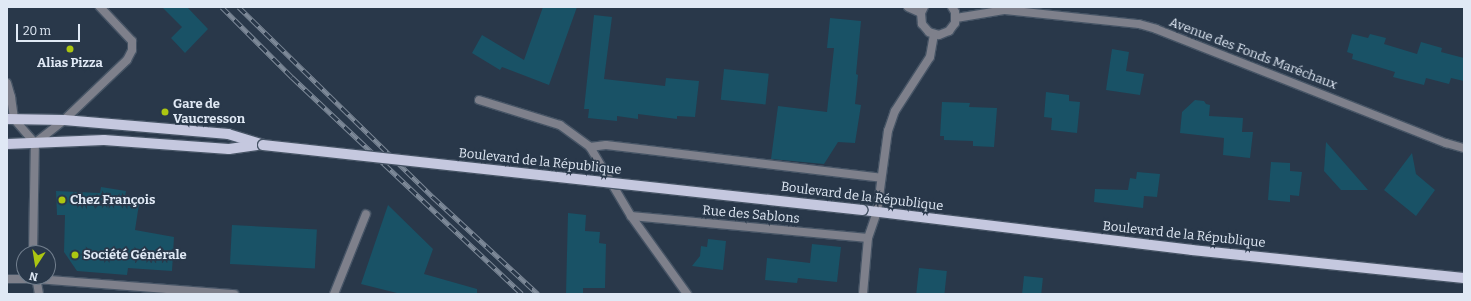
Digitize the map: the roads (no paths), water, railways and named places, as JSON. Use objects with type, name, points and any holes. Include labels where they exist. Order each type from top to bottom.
[{"type":"main road","name":"Boulevard de la République","points":[[10,119],[64,120],[228,134],[263,145],[862,210],[1192,250],[1462,276]]},
{"type":"main road","name":"Boulevard de la République","points":[[7,144],[110,140],[229,149],[263,145]]},
{"type":"street","points":[[35,143],[64,120],[126,60],[132,50],[132,41],[100,7]]},
{"type":"street","points":[[908,7],[922,10],[920,19],[925,29],[939,35],[949,31],[952,27],[956,18],[952,7]]},
{"type":"street","name":"Avenue des Fonds Maréchaux","points":[[956,18],[1004,10],[1139,24],[1156,29],[1446,143],[1464,148]]},
{"type":"street","points":[[863,294],[868,238],[877,212],[888,131],[896,111],[930,57],[934,34]]},
{"type":"street","points":[[7,83],[11,97],[10,119],[35,143],[33,245]]},
{"type":"street","points":[[478,100],[560,126],[590,147],[631,216],[687,294]]},
{"type":"street","points":[[590,147],[606,145],[881,178]]},
{"type":"street","points":[[334,294],[366,214]]},
{"type":"street","name":"Rue des Sablons","points":[[631,216],[868,238]]},
{"type":"street","points":[[56,280],[234,294]]},
{"type":"railway","points":[[222,7],[292,77],[522,294]]},
{"type":"railway","points":[[239,7],[433,197],[538,294]]},
{"type":"place","name":"Alias Pizza","points":[[70,49]]},
{"type":"place","name":"Gare de Vaucresson","points":[[165,112]]},
{"type":"place","name":"Chez François","points":[[62,200]]},
{"type":"place","name":"Société Générale","points":[[75,255]]}]
